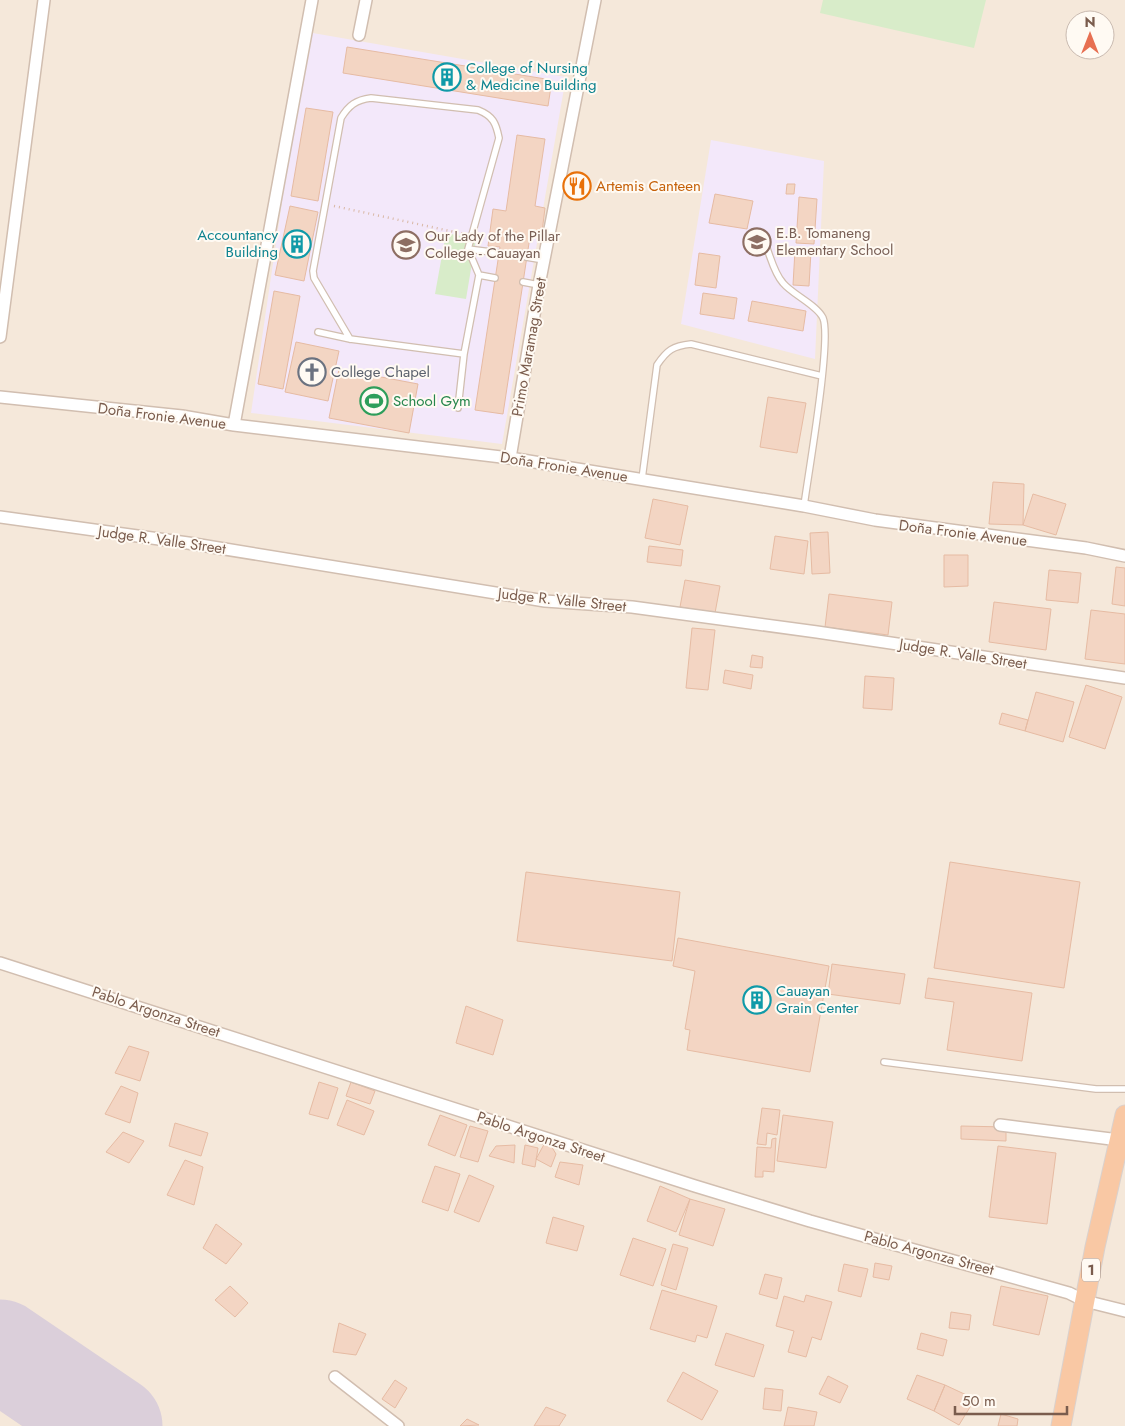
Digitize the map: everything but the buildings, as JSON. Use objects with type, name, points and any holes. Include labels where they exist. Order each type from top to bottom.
[{"type":"highway","name":"1","points":[[1061,1426],[1085,1301],[1125,1115]]},
{"type":"street","points":[[0,337],[44,0]]},
{"type":"street","points":[[234,425],[312,0]]},
{"type":"street","points":[[359,35],[366,0]]},
{"type":"street","name":"Primo Maramag Street","points":[[510,458],[539,285],[595,0]]},
{"type":"street","name":"Doña Fronie Avenue","points":[[0,397],[182,416],[234,425],[510,458],[804,506],[920,528],[1086,548],[1125,556]]},
{"type":"street","name":"Judge R. Valle Street","points":[[0,517],[188,543],[545,601],[632,607],[817,632],[1125,678]]},
{"type":"street","name":"Pablo Argonza Street","points":[[0,963],[695,1186],[810,1221],[1069,1293],[1085,1301],[1125,1311]]},
{"type":"street","points":[[1000,1125],[1119,1140]]},
{"type":"street","points":[[335,1377],[398,1426]]},
{"type":"lane","points":[[350,339],[314,278],[313,271],[341,118],[350,104],[360,99],[370,98],[478,110],[490,115],[496,124],[499,138],[474,236],[468,249],[479,275],[464,354],[458,408]]},
{"type":"lane","points":[[766,246],[784,284],[823,317],[826,329],[822,376],[804,506]]},
{"type":"lane","points":[[468,249],[499,254]]},
{"type":"lane","points":[[526,257],[544,260]]},
{"type":"lane","points":[[479,275],[495,278]]},
{"type":"lane","points":[[523,282],[539,285]]},
{"type":"lane","points":[[318,332],[350,339],[464,354]]},
{"type":"lane","points":[[642,479],[657,365],[667,351],[675,346],[691,344],[822,376]]},
{"type":"lane","points":[[884,1062],[1087,1088],[1125,1089]]},
{"type":"path","points":[[326,204],[474,236]]},
{"type":"shaded area","points":[[0,0],[1125,0],[1125,1426],[0,1426]]},
{"type":"shaded area","name":"Our Lady of the Pillar College - Cauayan","points":[[307,32],[566,77],[502,444],[251,413]]},
{"type":"shaded area","name":"E.B. Tomaneng Elementary School","points":[[711,140],[824,161],[815,359],[681,324]]},
{"type":"green space","points":[[823,0],[986,0],[974,48],[820,13]]},
{"type":"green space","points":[[446,233],[476,239],[466,299],[435,294]]},
{"type":"runway","points":[[0,1350],[112,1426]]},
{"type":"place","name":"College of Nursing & Medicine Building","points":[[447,77]]},
{"type":"place","name":"Artemis Canteen","points":[[577,186]]},
{"type":"place","name":"E.B. Tomaneng Elementary School","points":[[757,242]]},
{"type":"place","name":"Accountancy Building","points":[[297,244]]},
{"type":"place","name":"Our Lady of the Pillar College - Cauayan","points":[[406,245]]},
{"type":"place","name":"College Chapel","points":[[312,372]]},
{"type":"place","name":"School Gym","points":[[374,401]]},
{"type":"place","name":"Cauayan Grain Center","points":[[757,1000]]}]
